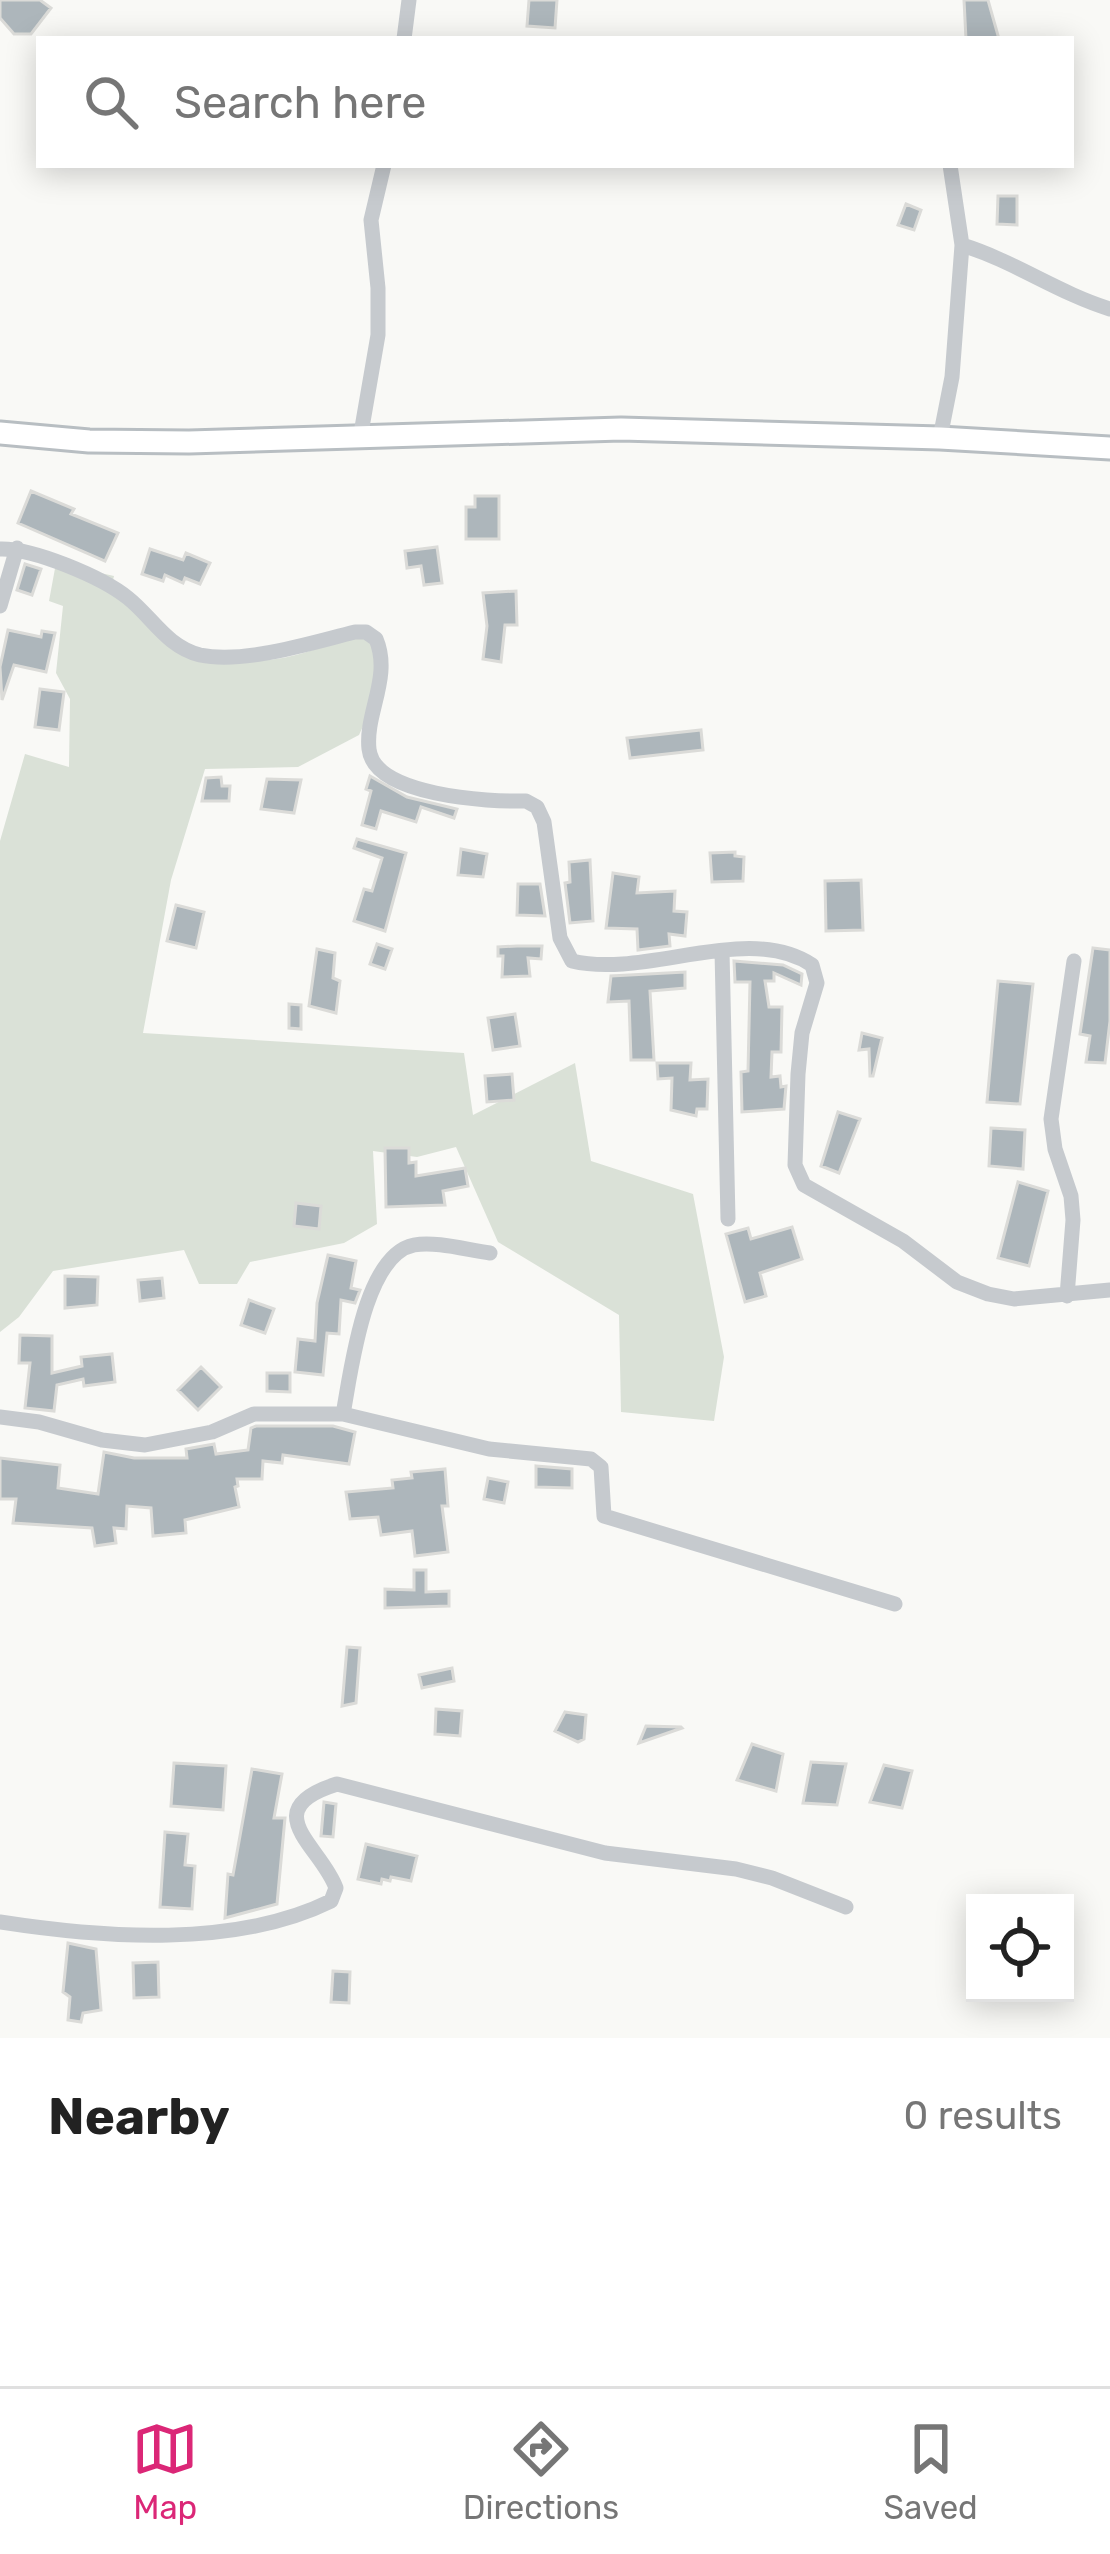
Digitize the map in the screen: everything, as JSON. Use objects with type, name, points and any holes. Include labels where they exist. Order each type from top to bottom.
[{"type":"street","points":[[404,36],[409,0]]},
{"type":"street","points":[[360,439],[378,335],[371,220],[383,168]]},
{"type":"street","points":[[940,438],[952,377],[962,245],[950,168]]},
{"type":"street","points":[[962,245],[1110,309]]},
{"type":"street","points":[[0,433],[89,442],[360,439],[621,429],[1110,448]]},
{"type":"street","points":[[0,606],[9,549],[126,596],[176,645],[199,654],[220,657],[284,649],[366,632],[376,639],[382,663],[368,746],[374,765],[410,787],[526,801],[537,807],[544,822],[560,938],[572,961],[676,959],[763,949],[794,954],[812,965],[817,983],[802,1033],[798,1074],[795,1165],[804,1185],[903,1241],[957,1282],[1014,1299],[1110,1290]]},
{"type":"street","points":[[722,951],[728,1219]]},
{"type":"street","points":[[1066,1296],[1073,1220],[1071,1196],[1054,1149],[1052,1119],[1074,961]]},
{"type":"street","points":[[343,1414],[368,1303],[390,1259],[420,1244],[490,1252]]},
{"type":"street","points":[[0,1417],[145,1445],[212,1432],[254,1414],[343,1414],[489,1449],[591,1459],[601,1467],[604,1516],[896,1604]]},
{"type":"street","points":[[0,1922],[206,1934],[262,1927],[305,1913],[331,1901],[336,1888],[301,1838],[296,1820],[301,1805],[315,1791],[337,1784],[605,1853],[736,1869],[846,1907]]},
{"type":"shaded area","points":[[56,563],[114,576],[111,588],[145,616],[182,640],[223,656],[279,659],[366,632],[382,663],[379,691],[359,735],[298,767],[205,769],[171,880],[143,1033],[464,1053],[473,1115],[575,1063],[591,1161],[693,1194],[724,1357],[714,1421],[621,1412],[619,1315],[498,1242],[456,1147],[417,1157],[373,1151],[377,1224],[344,1243],[250,1262],[237,1284],[199,1284],[184,1250],[53,1271],[19,1317],[0,1332],[0,841],[25,754],[69,767],[70,699],[56,673],[63,606],[49,601]]},
{"type":"building","points":[[0,0],[40,0],[51,8],[31,34],[14,34],[0,18]]},
{"type":"building","points":[[529,0],[557,0],[555,28],[527,26]]},
{"type":"building","points":[[964,0],[988,0],[998,36],[966,36]]},
{"type":"building","points":[[998,196],[1017,196],[1017,225],[997,224]]},
{"type":"building","points":[[906,204],[921,210],[914,230],[898,225]]},
{"type":"building","points":[[31,491],[118,533],[105,561],[18,523]]},
{"type":"building","points":[[475,496],[499,496],[499,539],[466,539],[466,507],[475,507]]},
{"type":"building","points":[[437,547],[442,583],[424,585],[421,566],[407,568],[405,551]]},
{"type":"building","points":[[150,549],[183,560],[186,553],[210,563],[200,584],[165,575],[163,581],[142,574]]},
{"type":"building","points":[[25,564],[41,569],[32,595],[17,590]]},
{"type":"building","points":[[516,591],[517,625],[505,625],[501,662],[483,659],[487,626],[483,593]]},
{"type":"building","points":[[8,630],[41,637],[42,631],[55,633],[46,672],[14,665],[2,700],[0,667]]},
{"type":"building","points":[[40,689],[64,692],[59,730],[35,727]]},
{"type":"building","points":[[701,730],[703,750],[630,758],[627,738]]},
{"type":"building","points":[[370,776],[407,797],[457,809],[454,818],[421,807],[416,822],[381,811],[376,829],[362,825]]},
{"type":"building","points":[[221,777],[222,786],[230,786],[229,801],[202,801],[206,778]]},
{"type":"building","points":[[267,779],[301,780],[294,813],[261,809]]},
{"type":"building","points":[[357,839],[406,853],[385,931],[354,921],[364,889],[372,891],[382,858],[354,848]]},
{"type":"building","points":[[461,849],[487,854],[483,877],[458,875]]},
{"type":"building","points":[[735,852],[744,857],[743,881],[712,882],[710,853]]},
{"type":"building","points":[[590,860],[593,921],[570,923],[565,883],[570,882],[569,862]]},
{"type":"building","points":[[613,873],[639,877],[637,893],[675,891],[674,911],[687,912],[685,936],[669,934],[670,946],[638,950],[637,929],[606,928]]},
{"type":"building","points":[[861,880],[863,930],[826,931],[825,881]]},
{"type":"building","points":[[518,884],[540,884],[545,916],[517,915]]},
{"type":"building","points":[[176,905],[204,912],[196,948],[167,941]]},
{"type":"building","points":[[377,944],[392,949],[385,969],[370,964]]},
{"type":"building","points":[[542,946],[541,959],[528,958],[530,976],[502,977],[503,956],[498,956],[498,947]]},
{"type":"building","points":[[1093,948],[1110,950],[1105,1063],[1086,1062],[1090,1036],[1080,1034]]},
{"type":"building","points":[[317,949],[335,953],[333,978],[340,981],[336,1013],[309,1006]]},
{"type":"building","points":[[734,961],[783,965],[802,974],[801,985],[774,973],[774,981],[765,981],[769,1007],[782,1007],[781,1052],[772,1052],[771,1077],[780,1076],[781,1087],[786,1086],[784,1109],[742,1112],[750,982],[735,982]]},
{"type":"building","points":[[685,972],[685,988],[650,991],[654,1060],[631,1060],[629,1001],[608,1002],[611,976]]},
{"type":"building","points":[[998,981],[1033,984],[1020,1104],[987,1102]]},
{"type":"building","points":[[289,1004],[301,1005],[301,1029],[289,1028]]},
{"type":"building","points":[[515,1014],[520,1046],[493,1050],[488,1018]]},
{"type":"building","points":[[862,1033],[882,1038],[873,1076],[869,1049],[859,1050]]},
{"type":"building","points":[[657,1063],[691,1063],[690,1080],[708,1079],[707,1109],[697,1109],[696,1116],[671,1110],[672,1078],[658,1079]]},
{"type":"building","points":[[512,1074],[514,1100],[487,1102],[485,1076]]},
{"type":"building","points":[[838,1112],[860,1119],[839,1173],[821,1166]]},
{"type":"building","points":[[991,1128],[1025,1130],[1023,1169],[989,1166]]},
{"type":"building","points":[[385,1148],[409,1148],[409,1163],[416,1162],[416,1176],[465,1168],[468,1186],[443,1191],[445,1205],[386,1207]]},
{"type":"building","points":[[1018,1182],[1048,1191],[1029,1266],[998,1258]]},
{"type":"building","points":[[296,1203],[321,1206],[319,1229],[294,1226]]},
{"type":"building","points":[[792,1227],[802,1259],[760,1273],[766,1296],[745,1302],[726,1234],[748,1228],[751,1239]]},
{"type":"building","points":[[328,1255],[356,1261],[351,1288],[360,1290],[355,1303],[341,1300],[339,1334],[327,1333],[323,1375],[295,1372],[298,1339],[315,1341],[317,1303]]},
{"type":"building","points":[[65,1276],[98,1277],[97,1305],[65,1308]]},
{"type":"building","points":[[162,1278],[164,1298],[140,1301],[138,1280]]},
{"type":"building","points":[[249,1300],[274,1309],[265,1333],[241,1325]]},
{"type":"building","points":[[20,1335],[52,1336],[52,1373],[82,1366],[81,1357],[112,1354],[115,1382],[84,1386],[83,1379],[57,1385],[54,1411],[25,1408],[30,1363],[19,1363]]},
{"type":"building","points":[[201,1367],[221,1387],[198,1410],[178,1390]]},
{"type":"building","points":[[267,1373],[290,1373],[290,1392],[267,1391]]},
{"type":"building","points":[[333,1426],[355,1432],[349,1464],[283,1455],[282,1463],[263,1461],[262,1479],[237,1479],[239,1507],[185,1520],[186,1533],[153,1536],[151,1508],[127,1506],[126,1529],[114,1528],[116,1543],[95,1546],[92,1528],[13,1523],[16,1499],[0,1499],[0,1458],[60,1465],[58,1488],[98,1494],[104,1452],[134,1458],[187,1458],[186,1449],[214,1444],[216,1454],[248,1450],[251,1428]]},
{"type":"building","points":[[536,1466],[572,1469],[572,1488],[536,1487]]},
{"type":"building","points":[[445,1469],[448,1506],[442,1506],[448,1552],[415,1556],[412,1531],[381,1535],[378,1517],[350,1519],[346,1492],[393,1488],[392,1480],[412,1478],[411,1472]]},
{"type":"building","points":[[488,1478],[508,1482],[504,1503],[484,1499]]},
{"type":"building","points":[[414,1570],[426,1570],[426,1592],[449,1591],[449,1606],[385,1608],[385,1589],[414,1590]]},
{"type":"building","points":[[347,1647],[360,1648],[356,1703],[342,1706]]},
{"type":"building","points":[[452,1668],[454,1681],[422,1688],[419,1675]]},
{"type":"building","points":[[436,1709],[462,1711],[460,1736],[435,1734]]},
{"type":"building","points":[[565,1712],[586,1715],[584,1739],[578,1742],[555,1731]]},
{"type":"building","points":[[646,1726],[681,1727],[682,1728],[639,1743]]},
{"type":"building","points":[[752,1744],[783,1754],[776,1791],[737,1780]]},
{"type":"building","points":[[811,1762],[846,1764],[837,1805],[803,1803]]},
{"type":"building","points":[[174,1763],[226,1766],[223,1810],[171,1806]]},
{"type":"building","points":[[884,1765],[912,1771],[902,1808],[870,1802]]},
{"type":"building","points":[[252,1769],[282,1774],[274,1818],[285,1818],[277,1904],[225,1918],[228,1874],[233,1875]]},
{"type":"building","points":[[324,1802],[336,1804],[333,1837],[321,1836]]},
{"type":"building","points":[[165,1832],[188,1834],[185,1865],[195,1866],[192,1909],[160,1907]]},
{"type":"building","points":[[366,1844],[417,1856],[411,1881],[391,1877],[381,1884],[358,1879]]},
{"type":"building","points":[[68,1943],[96,1949],[101,2010],[83,2013],[81,2022],[68,2020],[70,1997],[63,1992]]},
{"type":"building","points":[[158,1962],[159,1997],[134,1998],[133,1963]]},
{"type":"building","points":[[333,1971],[350,1972],[349,2003],[331,2002]]}]
